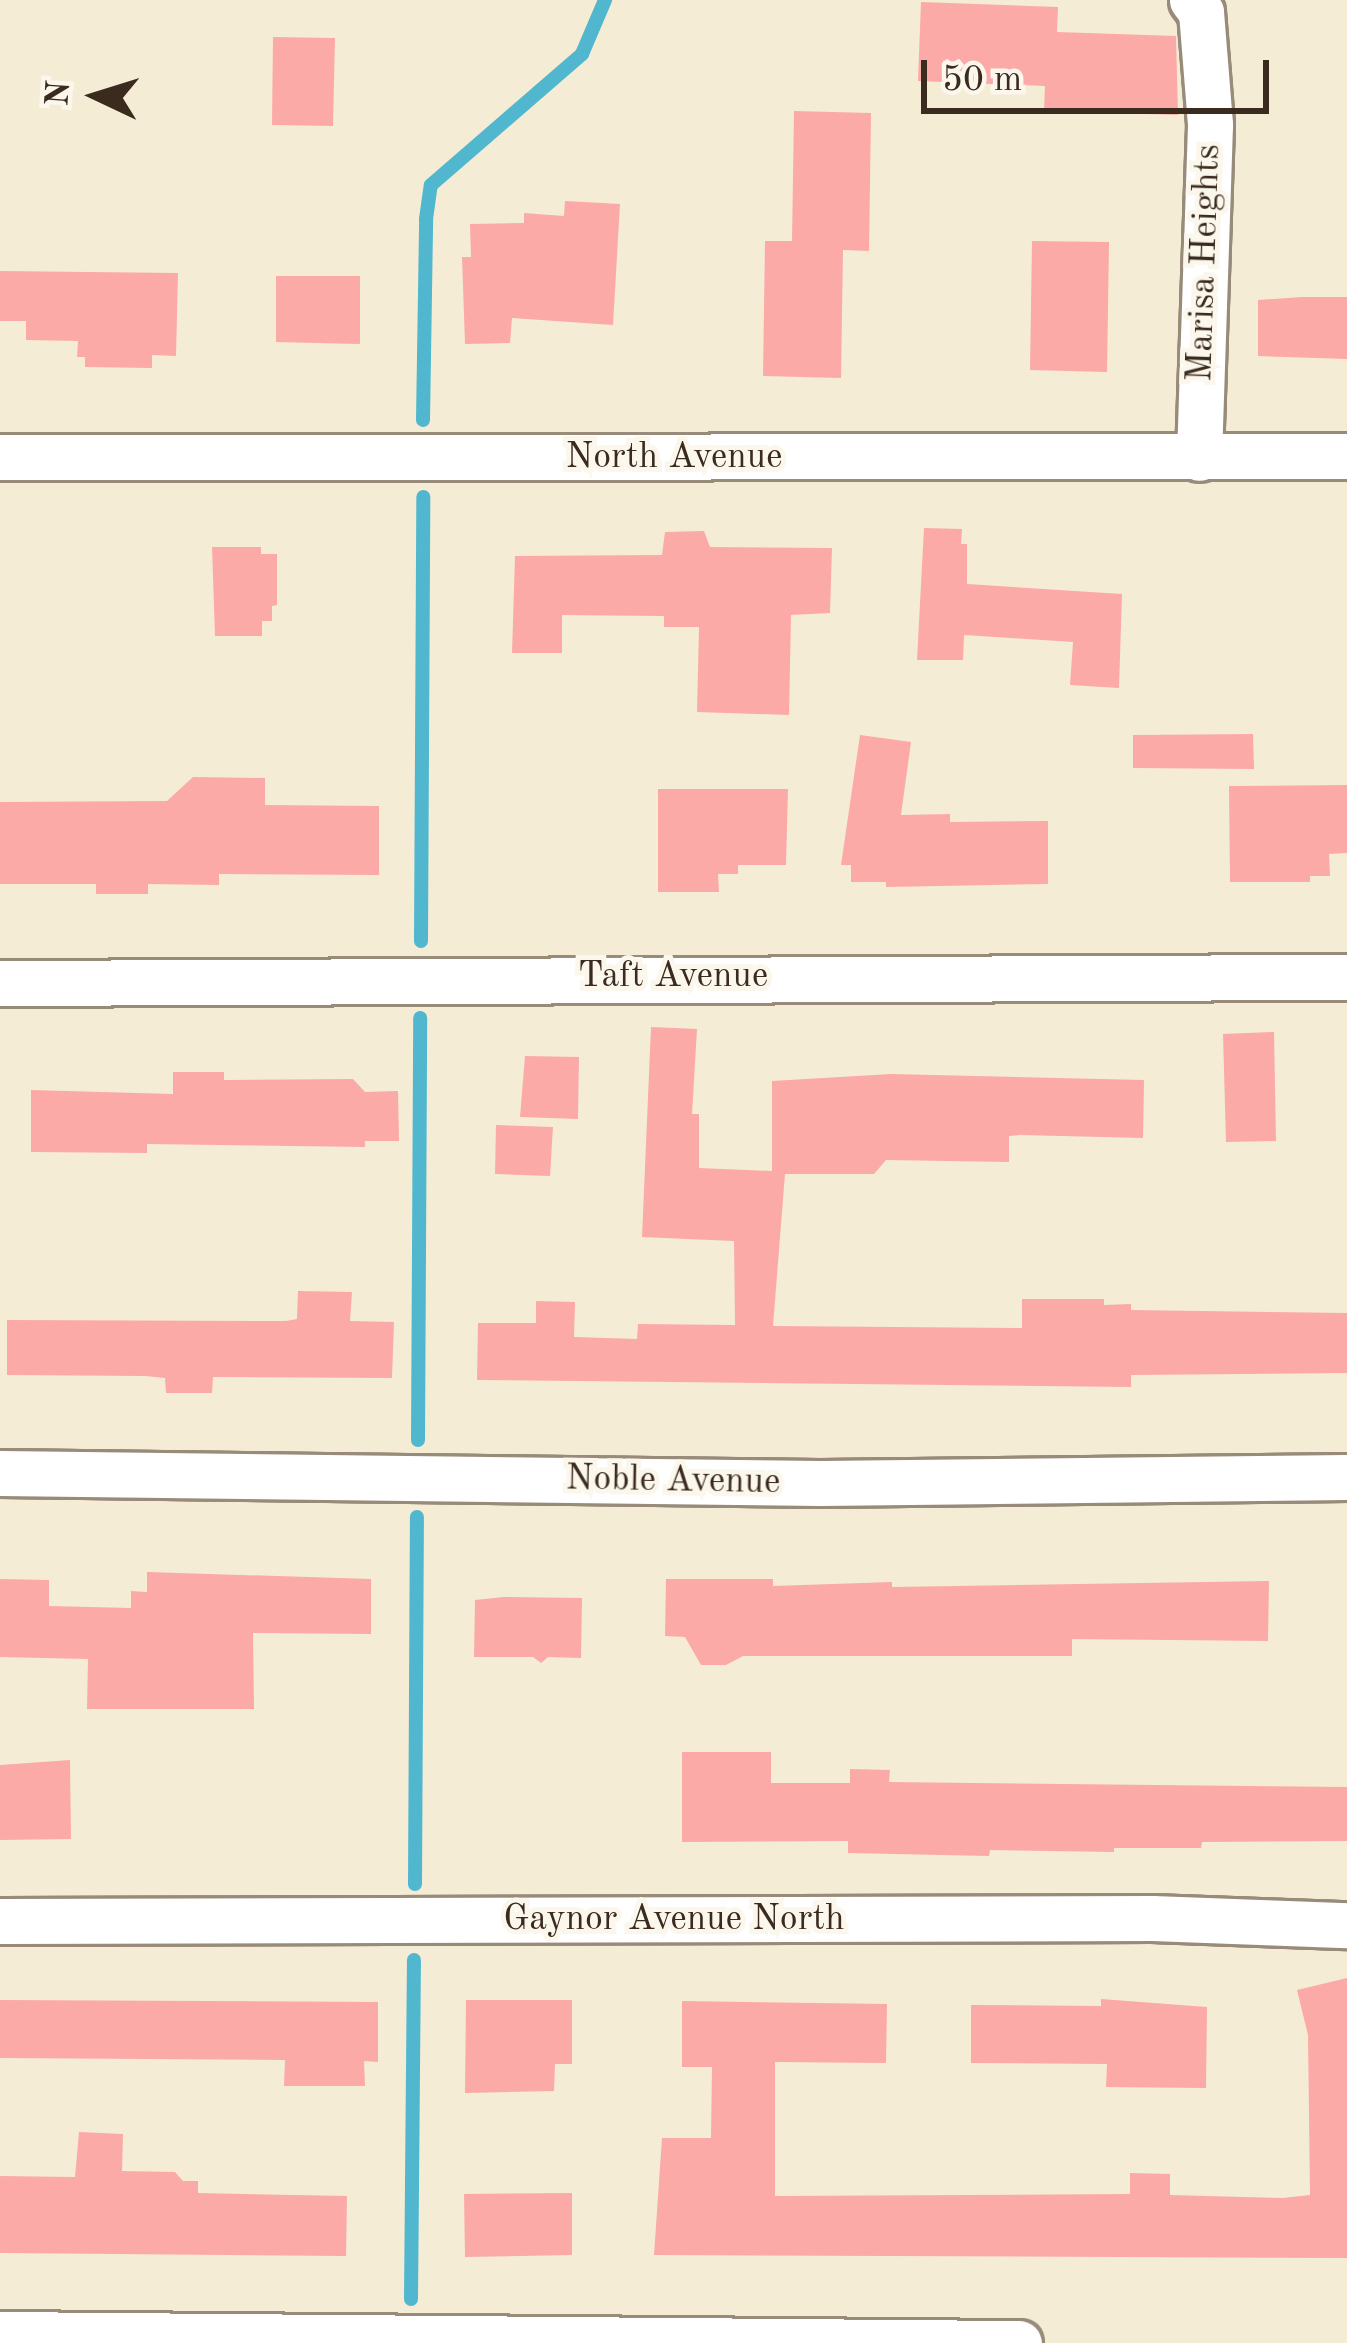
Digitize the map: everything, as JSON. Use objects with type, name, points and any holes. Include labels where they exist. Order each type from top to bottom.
[{"type":"street","name":"Marisa Heights","points":[[1192,0],[1201,12],[1210,124],[1199,458]]},
{"type":"street","name":"North Avenue","points":[[0,457],[1347,456]]},
{"type":"street","name":"Taft Avenue","points":[[0,983],[1347,977]]},
{"type":"street","name":"Noble Avenue","points":[[0,1473],[820,1483],[1347,1477]]},
{"type":"street","name":"Gaynor Avenue North","points":[[0,1921],[1151,1918],[1347,1925]]},
{"type":"street","points":[[0,2334],[1019,2343]]},
{"type":"building","points":[[921,2],[1058,7],[1057,32],[1176,36],[1178,115],[1044,111],[1045,86],[918,81]]},
{"type":"building","points":[[273,37],[335,38],[333,126],[272,125]]},
{"type":"building","points":[[794,111],[871,113],[869,251],[843,250],[841,378],[763,376],[765,241],[792,241]]},
{"type":"building","points":[[565,201],[620,204],[613,325],[512,318],[510,343],[465,344],[462,257],[471,257],[470,224],[524,223],[524,213],[564,216]]},
{"type":"building","points":[[1032,241],[1109,242],[1107,372],[1030,370]]},
{"type":"building","points":[[0,271],[178,273],[176,356],[152,355],[152,368],[85,367],[85,357],[77,357],[78,341],[26,340],[26,321],[0,321]]},
{"type":"building","points":[[276,276],[360,276],[360,344],[276,342]]},
{"type":"building","points":[[1347,297],[1347,359],[1258,356],[1258,300]]},
{"type":"building","points":[[924,528],[962,529],[961,544],[967,544],[967,584],[1122,594],[1119,688],[1070,685],[1073,642],[964,635],[963,660],[917,660]]},
{"type":"building","points":[[704,531],[710,547],[832,548],[830,613],[791,615],[789,715],[697,712],[699,627],[664,627],[664,616],[562,615],[562,653],[512,653],[515,556],[662,555],[665,532]]},
{"type":"building","points":[[212,547],[261,547],[261,554],[277,554],[277,605],[272,606],[272,621],[262,621],[262,636],[215,636]]},
{"type":"building","points":[[1253,734],[1254,769],[1133,768],[1133,735]]},
{"type":"building","points":[[860,735],[911,742],[901,815],[950,814],[950,822],[1048,821],[1048,884],[886,887],[886,882],[851,882],[851,865],[841,865]]},
{"type":"building","points":[[193,777],[265,778],[265,805],[379,806],[379,875],[219,874],[219,885],[148,884],[148,894],[96,894],[96,884],[0,884],[0,802],[167,801]]},
{"type":"building","points":[[1347,785],[1347,853],[1329,854],[1330,876],[1310,876],[1310,882],[1230,882],[1229,786]]},
{"type":"building","points":[[658,789],[788,789],[786,865],[738,865],[738,874],[718,874],[719,892],[658,892]]},
{"type":"building","points":[[651,1027],[697,1029],[692,1114],[699,1114],[699,1168],[772,1171],[772,1081],[891,1074],[1144,1080],[1143,1138],[1009,1136],[1009,1162],[886,1160],[874,1174],[785,1174],[773,1326],[1022,1328],[1022,1299],[1104,1299],[1104,1305],[1131,1304],[1131,1310],[1347,1313],[1347,1373],[1131,1375],[1131,1387],[477,1380],[478,1323],[536,1323],[536,1301],[575,1302],[574,1337],[637,1339],[638,1324],[735,1325],[734,1241],[642,1237]]},
{"type":"building","points":[[1274,1032],[1276,1141],[1226,1142],[1223,1034]]},
{"type":"building","points":[[525,1056],[579,1057],[578,1119],[520,1117]]},
{"type":"building","points":[[173,1072],[224,1072],[224,1080],[353,1079],[365,1092],[398,1091],[399,1141],[365,1141],[365,1147],[147,1144],[147,1153],[31,1152],[31,1090],[173,1094]]},
{"type":"building","points":[[496,1125],[553,1127],[550,1176],[495,1174]]},
{"type":"building","points":[[298,1291],[352,1292],[350,1321],[394,1322],[392,1378],[213,1377],[212,1393],[166,1393],[165,1378],[7,1375],[7,1320],[286,1321],[297,1319]]},
{"type":"building","points":[[147,1572],[371,1579],[371,1634],[253,1633],[254,1709],[87,1709],[88,1659],[0,1657],[0,1579],[49,1580],[49,1606],[131,1608],[131,1591],[147,1592]]},
{"type":"building","points":[[666,1579],[773,1579],[773,1586],[892,1582],[892,1587],[1269,1581],[1268,1641],[1072,1639],[1072,1656],[743,1656],[726,1665],[701,1665],[685,1637],[665,1636]]},
{"type":"building","points":[[582,1598],[581,1658],[548,1657],[541,1663],[533,1657],[474,1657],[475,1600]]},
{"type":"building","points":[[682,1752],[771,1752],[771,1783],[850,1783],[850,1769],[890,1770],[889,1782],[1347,1787],[1347,1841],[1202,1842],[1201,1848],[1114,1848],[1114,1852],[990,1850],[989,1856],[848,1853],[848,1841],[682,1842]]},
{"type":"building","points":[[70,1760],[71,1839],[0,1840],[0,1765]]},
{"type":"building","points":[[1347,1978],[1347,2258],[654,2255],[662,2138],[711,2138],[712,2067],[682,2067],[682,2001],[887,2004],[886,2063],[775,2062],[775,2196],[1130,2194],[1130,2173],[1170,2174],[1170,2195],[1283,2198],[1310,2195],[1308,2035],[1297,1990]]},
{"type":"building","points":[[1101,1999],[1207,2007],[1206,2088],[1106,2087],[1107,2064],[971,2063],[971,2005],[1101,2006]]},
{"type":"building","points":[[0,2000],[378,2002],[378,2062],[364,2061],[365,2086],[284,2086],[285,2060],[0,2058]]},
{"type":"building","points":[[466,2000],[572,2000],[572,2064],[555,2064],[554,2091],[465,2093]]},
{"type":"building","points":[[79,2132],[123,2134],[122,2171],[175,2172],[183,2181],[198,2181],[198,2193],[347,2196],[346,2256],[0,2253],[0,2176],[75,2177]]},
{"type":"building","points":[[572,2193],[572,2255],[465,2257],[464,2194]]},
{"type":"waterway","points":[[423,420],[426,219],[431,185],[582,54],[605,0]]},
{"type":"waterway","points":[[421,941],[423,497]]},
{"type":"waterway","points":[[418,1440],[420,1018]]},
{"type":"waterway","points":[[415,1884],[417,1517]]},
{"type":"waterway","points":[[411,2299],[414,1960]]}]
